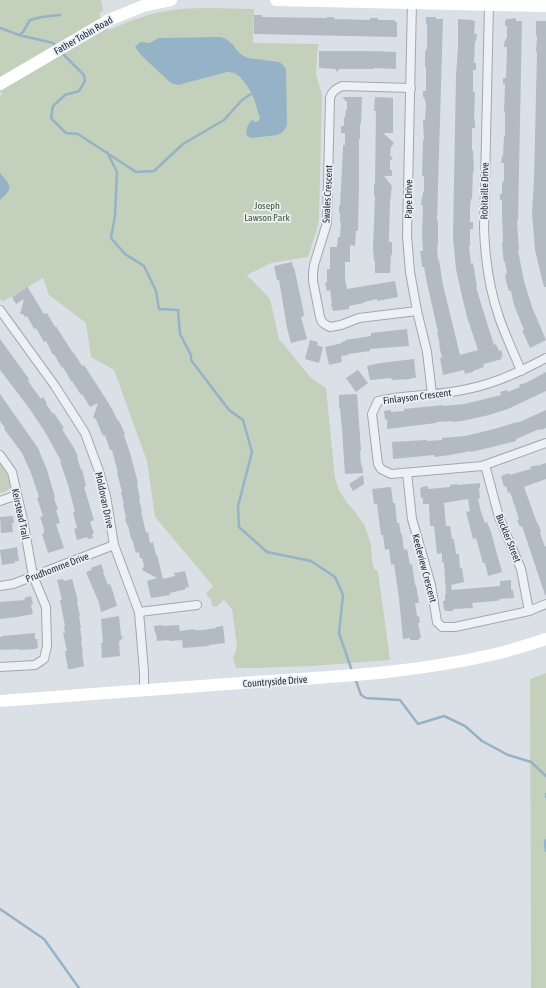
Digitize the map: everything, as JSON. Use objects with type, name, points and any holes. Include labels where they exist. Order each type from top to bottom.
[{"type":"main road","name":"Father Tobin Road","points":[[1,83],[100,24],[145,2],[171,0]]},
{"type":"main road","points":[[276,0],[546,6]]},
{"type":"main road","name":"Countryside Drive","points":[[0,701],[381,673],[491,655],[546,639]]},
{"type":"street","name":"Pape Drive","points":[[412,2],[407,236],[410,272],[417,311],[428,352],[432,394]]},
{"type":"street","name":"Robitaille Drive","points":[[489,5],[484,228],[485,254],[499,317],[521,371]]},
{"type":"street","name":"Swales Crescent","points":[[411,88],[342,86],[337,88],[331,94],[327,223],[314,265],[313,281],[320,317],[322,322],[330,327],[341,325],[359,318],[417,311]]},
{"type":"street","name":"Moldovan Drive","points":[[0,310],[55,386],[85,433],[100,471],[106,496],[114,545],[139,612],[144,690]]},
{"type":"street","name":"Finlayson Crescent","points":[[546,358],[498,381],[474,388],[450,393],[378,400],[372,414],[378,464],[381,469],[391,474],[485,465],[546,443]]},
{"type":"street","name":"Keirstead Trail","points":[[0,455],[12,472],[23,520],[33,576],[46,607],[47,646],[44,659],[35,665],[0,667]]},
{"type":"street","name":"Buckler Street","points":[[485,465],[499,517],[521,569],[529,611]]},
{"type":"street","name":"Keeleview Crescent","points":[[407,473],[412,519],[431,585],[438,622],[442,627],[455,626],[529,611],[546,604]]},
{"type":"street","points":[[0,500],[17,495]]},
{"type":"street","name":"Prudhomme Drive","points":[[0,586],[13,584],[114,545]]},
{"type":"street","points":[[139,612],[197,605]]},
{"type":"green space","name":"Joseph Lawson Park","points":[[0,0],[101,0],[103,11],[99,14],[109,30],[144,16],[178,9],[254,9],[253,43],[318,44],[316,74],[322,95],[319,219],[317,229],[308,257],[271,263],[247,275],[270,299],[279,339],[311,378],[326,388],[335,478],[339,490],[347,503],[364,524],[371,544],[374,569],[378,571],[390,660],[312,666],[236,668],[233,658],[237,647],[232,609],[224,600],[216,607],[212,606],[211,600],[206,594],[213,586],[155,517],[147,461],[114,370],[91,357],[86,323],[49,295],[43,278],[2,302],[0,299],[0,96],[2,94],[0,91]]},
{"type":"green space","points":[[0,462],[11,482],[8,490],[0,493]]},
{"type":"green space","points":[[546,673],[546,988],[531,988],[530,679]]},
{"type":"water","points":[[220,37],[229,41],[243,56],[279,62],[286,69],[287,125],[284,130],[277,135],[251,138],[247,136],[246,134],[249,123],[252,120],[255,122],[259,121],[260,117],[252,94],[244,81],[237,75],[232,72],[227,72],[178,85],[171,83],[142,56],[135,47],[140,42],[149,43],[159,38]]},
{"type":"water","points":[[0,173],[9,184],[9,190],[0,200]]},
{"type":"building","points":[[254,15],[262,15],[262,17],[334,17],[334,19],[370,20],[370,18],[378,18],[378,20],[395,20],[395,22],[397,22],[397,37],[254,34]]},
{"type":"building","points":[[426,17],[443,19],[437,246],[443,285],[460,355],[478,350],[467,317],[461,292],[456,269],[453,237],[458,19],[475,21],[474,34],[477,34],[475,41],[474,63],[476,63],[476,70],[473,70],[473,92],[475,92],[475,128],[472,128],[472,150],[474,171],[470,206],[470,222],[473,222],[473,229],[470,229],[469,246],[471,264],[473,263],[476,287],[482,307],[494,345],[496,344],[499,351],[501,350],[503,356],[501,357],[502,359],[484,364],[484,367],[465,374],[464,370],[443,375],[438,332],[424,267],[422,267],[420,251],[423,251],[423,205],[421,205],[424,192],[424,176],[422,176],[424,140],[423,120],[425,120],[426,104],[423,97],[423,91],[426,91]]},
{"type":"building","points":[[516,18],[516,21],[522,21],[517,221],[518,250],[524,281],[532,307],[546,340],[530,348],[522,330],[524,330],[514,305],[511,291],[509,291],[506,281],[505,274],[507,274],[502,242],[502,200],[500,200],[500,194],[502,194],[502,183],[504,179],[504,163],[501,163],[505,136],[505,84],[503,84],[503,78],[506,78],[507,47],[504,47],[505,40],[507,38],[507,26],[505,26],[505,21],[507,19]]},
{"type":"building","points":[[536,21],[546,21],[546,287],[544,287],[535,250],[532,213],[537,52]]},
{"type":"building","points":[[319,51],[396,52],[396,69],[339,69],[337,72],[335,69],[319,68]]},
{"type":"building","points":[[342,97],[362,97],[359,139],[358,231],[356,231],[355,246],[350,245],[350,262],[345,262],[345,279],[347,289],[395,281],[398,297],[377,301],[377,299],[349,306],[349,309],[333,311],[330,290],[327,291],[325,283],[327,282],[327,269],[330,269],[330,247],[337,247],[338,237],[340,237],[341,223],[339,206],[343,145],[345,145],[345,133],[341,133],[341,126],[344,126],[344,118],[347,110],[347,102]]},
{"type":"building","points":[[375,97],[393,98],[393,133],[383,133],[394,143],[391,147],[390,156],[393,158],[390,161],[392,176],[384,176],[392,186],[389,236],[389,242],[392,242],[390,273],[375,273],[373,248],[375,196]]},
{"type":"building","points":[[292,262],[303,309],[304,316],[301,317],[307,339],[291,343],[279,280],[277,280],[274,266]]},
{"type":"building","points":[[27,286],[44,314],[47,313],[82,366],[84,365],[119,421],[125,434],[124,435],[138,483],[139,499],[146,533],[148,532],[150,543],[153,542],[163,579],[175,576],[174,573],[185,571],[189,587],[185,588],[186,589],[170,593],[170,595],[151,598],[147,581],[157,578],[142,570],[144,566],[142,558],[140,558],[139,552],[136,553],[131,539],[125,519],[122,492],[112,450],[110,450],[105,435],[104,436],[102,434],[96,419],[93,418],[98,403],[90,407],[82,394],[81,395],[71,381],[63,367],[62,368],[54,354],[53,355],[46,341],[44,342],[36,328],[34,329],[27,316],[25,317],[23,314],[20,314],[24,299],[16,304],[12,297]]},
{"type":"building","points":[[407,329],[409,346],[370,349],[370,351],[348,354],[349,355],[341,356],[342,362],[329,365],[325,347],[342,343],[346,341],[345,340],[371,336],[371,333]]},
{"type":"building","points":[[0,339],[29,379],[28,381],[41,399],[43,397],[47,403],[46,404],[53,414],[54,413],[64,428],[62,429],[74,448],[81,470],[82,469],[86,486],[84,487],[94,520],[90,522],[94,534],[92,534],[93,538],[88,539],[87,537],[77,540],[74,529],[77,528],[73,513],[75,512],[61,461],[45,432],[29,408],[0,370]]},
{"type":"building","points":[[310,340],[318,342],[317,345],[323,347],[319,363],[305,359]]},
{"type":"building","points":[[414,359],[416,378],[370,380],[367,366]]},
{"type":"building","points":[[358,370],[368,383],[356,392],[346,378]]},
{"type":"building","points":[[546,372],[546,391],[508,409],[462,421],[436,422],[387,429],[387,419],[385,420],[384,411],[404,411],[404,409],[464,404],[485,399],[501,395],[500,392],[507,390],[508,392],[520,387],[519,385],[526,383]]},
{"type":"building","points":[[0,394],[38,448],[47,470],[55,497],[58,510],[56,510],[60,523],[56,524],[64,548],[48,553],[42,534],[44,533],[44,529],[40,517],[43,516],[37,498],[39,497],[31,473],[22,453],[4,429],[5,428],[0,421]]},
{"type":"building","points":[[357,394],[361,465],[363,473],[345,474],[339,395]]},
{"type":"building","points":[[546,410],[546,428],[537,430],[516,439],[516,441],[471,452],[435,457],[434,455],[393,459],[392,442],[442,440],[442,438],[465,436],[517,423]]},
{"type":"building","points":[[546,463],[546,479],[524,487],[538,523],[545,547],[546,546],[545,595],[522,526],[520,527],[517,520],[519,519],[510,492],[508,493],[506,486],[504,487],[501,476],[531,469],[530,467]]},
{"type":"building","points":[[363,475],[364,484],[353,491],[349,484]]},
{"type":"building","points":[[480,483],[480,498],[478,499],[481,512],[485,523],[487,522],[491,532],[502,572],[488,576],[476,538],[473,539],[466,512],[470,511],[468,499],[444,503],[446,526],[450,526],[456,554],[459,554],[460,568],[462,568],[464,582],[451,585],[452,590],[500,586],[500,581],[511,580],[511,590],[513,590],[514,598],[472,603],[473,608],[453,609],[453,611],[447,611],[444,610],[443,601],[445,601],[446,594],[444,562],[442,563],[442,553],[437,554],[434,526],[430,526],[429,504],[423,504],[420,489],[428,486],[428,489],[450,487],[450,485],[457,484]]},
{"type":"building","points":[[391,487],[393,503],[395,503],[397,523],[399,523],[402,534],[404,550],[407,549],[410,565],[412,564],[416,585],[419,603],[415,603],[417,616],[419,616],[420,623],[418,623],[421,637],[418,640],[410,640],[410,638],[403,639],[394,564],[391,565],[389,549],[385,550],[383,535],[381,535],[377,504],[374,504],[372,489]]},
{"type":"building","points":[[13,516],[13,532],[1,533],[0,517]]},
{"type":"building","points":[[17,547],[19,561],[2,565],[0,550]]},
{"type":"building","points":[[101,564],[108,585],[110,584],[112,589],[117,606],[101,612],[99,603],[86,572]]},
{"type":"building","points":[[63,579],[64,581],[72,579],[78,601],[80,616],[84,666],[72,669],[68,669],[65,651],[67,651],[63,633],[65,633],[65,626],[60,600],[62,600],[57,580]]},
{"type":"building","points":[[31,596],[33,614],[0,619],[0,602],[25,600],[24,598]]},
{"type":"building","points":[[119,616],[121,635],[123,637],[119,642],[120,656],[102,658],[101,643],[103,643],[101,619]]},
{"type":"building","points":[[179,625],[180,631],[194,629],[203,630],[223,626],[225,643],[183,648],[182,640],[157,641],[154,626]]},
{"type":"building","points":[[35,633],[35,639],[37,639],[38,647],[36,649],[0,650],[0,637],[2,636]]},
{"type":"waterway","points":[[19,35],[23,32],[30,20],[60,15]]},
{"type":"waterway","points":[[0,28],[19,35],[53,43],[56,46]]},
{"type":"waterway","points":[[62,53],[84,75],[85,81],[79,91],[65,95],[53,106],[51,118],[66,133],[78,134],[136,172],[154,171],[183,144],[224,120],[242,100],[251,94]]},
{"type":"waterway","points":[[107,152],[117,172],[115,216],[111,238],[125,254],[144,266],[156,291],[159,309],[178,310],[180,334],[191,355],[191,360],[229,410],[243,420],[252,452],[238,506],[239,527],[267,552],[311,561],[335,577],[343,595],[339,633],[352,671]]},
{"type":"waterway","points":[[355,678],[361,695],[366,698],[400,700],[418,724],[444,716],[465,726],[482,741],[508,755],[531,762],[546,776]]},
{"type":"waterway","points":[[546,840],[546,851]]},
{"type":"waterway","points":[[0,909],[44,939],[79,988]]}]
